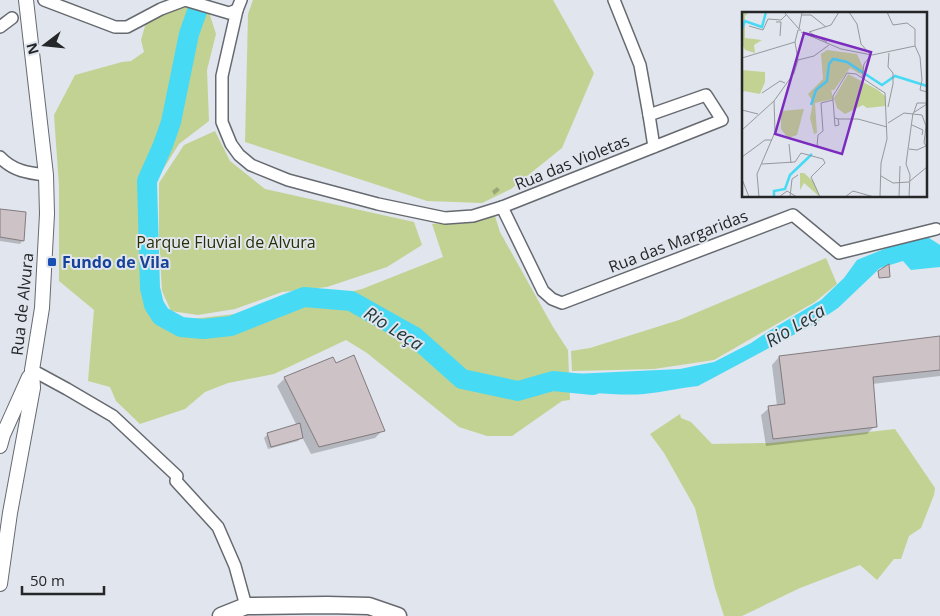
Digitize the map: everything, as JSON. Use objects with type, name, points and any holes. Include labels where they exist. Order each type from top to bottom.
[{"type":"main road","points":[[221,616],[246,606],[327,604],[369,606],[398,616]]},
{"type":"street","name":"Rua de Alvura","points":[[26,0],[46,174],[46,258],[42,308],[32,370],[113,416],[177,476],[176,481],[218,526],[235,566],[246,606]]},
{"type":"street","points":[[44,0],[116,27],[126,27],[185,0],[229,13],[239,5]]},
{"type":"street","points":[[614,0],[640,65],[654,147]]},
{"type":"street","name":"Rua das Violetas","points":[[239,5],[222,76],[222,122],[231,144],[239,156],[251,165],[288,180],[378,204],[445,218],[473,216],[502,207],[722,120],[706,95],[649,115]]},
{"type":"street","points":[[0,27],[12,18]]},
{"type":"street","points":[[0,157],[8,165],[17,169],[46,174]]},
{"type":"street","name":"Rua das Margaridas","points":[[502,207],[543,291],[552,299],[562,303],[792,215],[839,252],[936,229]]},
{"type":"street","points":[[0,446],[3,434],[32,370]]},
{"type":"street","points":[[0,584],[3,542],[33,388],[32,370]]},
{"type":"green space","points":[[253,0],[553,0],[594,73],[562,148],[511,189],[482,203],[427,201],[245,142],[248,14]]},
{"type":"green space","points":[[185,3],[209,12],[216,34],[207,70],[209,121],[179,144],[155,182],[156,286],[164,309],[183,320],[235,314],[309,293],[342,294],[362,289],[443,257],[432,224],[472,219],[494,213],[500,232],[553,327],[568,350],[570,400],[562,401],[512,436],[487,436],[459,427],[367,353],[346,340],[274,374],[228,383],[205,392],[185,409],[140,424],[116,401],[110,387],[88,381],[94,310],[59,281],[59,186],[54,115],[75,75],[131,61],[144,52],[141,40],[147,19]]},
{"type":"green space","name":"Parque Fluvial de Alvura","points":[[215,131],[230,161],[265,189],[414,222],[422,245],[387,267],[327,287],[282,292],[235,309],[198,315],[171,311],[162,291],[159,183],[184,145]]},
{"type":"green space","points":[[826,258],[837,284],[815,302],[714,360],[654,369],[572,371],[571,351],[590,348],[679,320]]},
{"type":"green space","points":[[680,414],[681,418],[691,422],[712,444],[771,443],[895,429],[935,488],[921,528],[909,536],[901,559],[894,559],[877,580],[860,565],[800,588],[742,616],[724,616],[695,508],[664,453],[650,434]]},
{"type":"water","points":[[926,236],[940,245],[940,267],[911,270],[903,261],[880,268],[838,308],[814,324],[698,386],[634,394],[602,394],[559,390],[573,374],[680,369],[714,362],[751,343],[821,300],[844,278],[857,260],[899,243]]},
{"type":"building","points":[[0,209],[26,212],[24,241],[0,237]]},
{"type":"building","points":[[889,264],[890,277],[879,278],[878,271]]},
{"type":"building","points":[[940,336],[940,370],[873,377],[877,427],[773,439],[768,406],[785,404],[779,356]]},
{"type":"building","points":[[354,355],[385,431],[319,447],[284,377],[333,357],[336,363]]},
{"type":"building","points":[[300,423],[303,438],[271,447],[267,433]]},
{"type":"waterway","name":"Rio Leça","points":[[201,0],[189,34],[171,122],[147,181],[150,288],[154,305],[161,316],[181,327],[203,329],[231,326],[304,297],[351,301],[415,337],[462,379],[518,391],[553,381],[593,385]]},
{"type":"place","name":"Fundo de Vila","points":[[52,262]]}]
